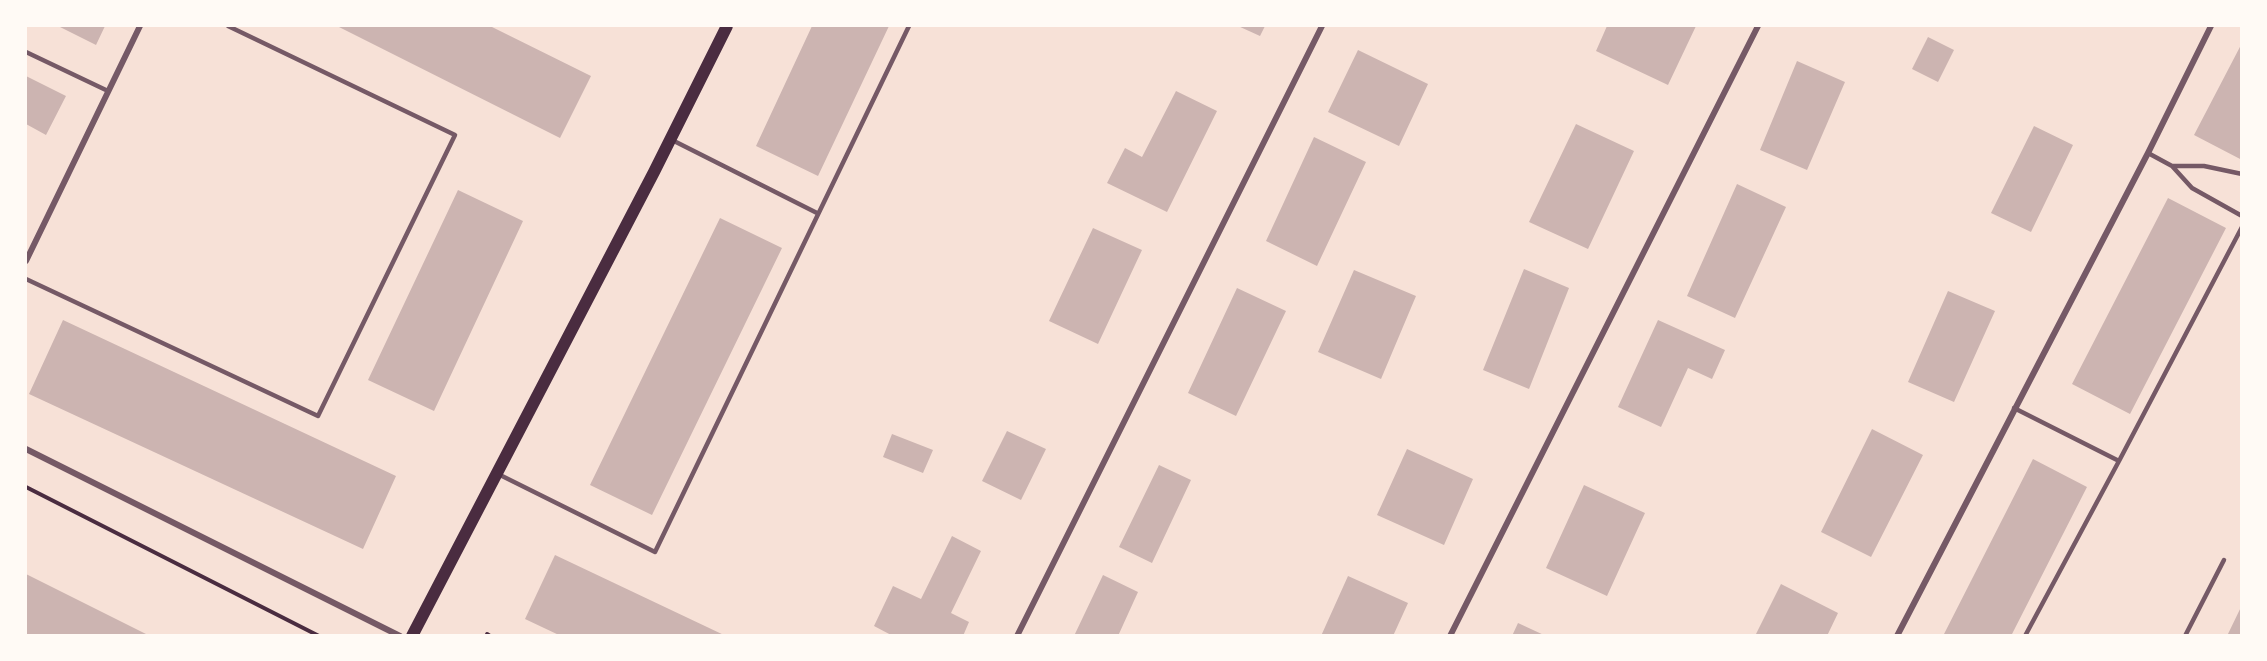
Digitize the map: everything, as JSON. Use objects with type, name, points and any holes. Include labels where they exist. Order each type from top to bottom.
[{"type":"main road","points":[[412,636],[727,26]]},
{"type":"street","points":[[26,261],[140,26]]},
{"type":"street","points":[[1017,636],[1322,26]]},
{"type":"street","points":[[1450,636],[1758,26]]},
{"type":"street","points":[[1897,636],[2148,153],[2211,26]]},
{"type":"street","points":[[26,449],[400,636]]},
{"type":"lane","points":[[26,279],[318,416],[455,135],[228,26]]},
{"type":"lane","points":[[496,473],[655,552],[909,26]]},
{"type":"lane","points":[[26,52],[108,92]]},
{"type":"lane","points":[[670,139],[817,213]]},
{"type":"lane","points":[[2148,153],[2172,166],[2192,188],[2241,216]]},
{"type":"lane","points":[[2172,166],[2204,166],[2241,174]]},
{"type":"lane","points":[[2025,636],[2241,227]]},
{"type":"lane","points":[[2014,408],[2119,461]]},
{"type":"lane","points":[[2185,636],[2224,560]]},
{"type":"path","points":[[26,487],[319,636]]},
{"type":"building","points":[[58,26],[105,26],[96,45]]},
{"type":"building","points":[[337,26],[490,26],[591,76],[560,138]]},
{"type":"building","points":[[812,26],[889,26],[818,176],[756,146]]},
{"type":"building","points":[[1238,26],[1265,26],[1260,36]]},
{"type":"building","points":[[1607,26],[1696,26],[1668,85],[1596,51]]},
{"type":"building","points":[[1928,37],[1954,50],[1938,82],[1912,69]]},
{"type":"building","points":[[2242,43],[2242,160],[2194,135]]},
{"type":"building","points":[[1358,50],[1428,84],[1399,146],[1328,112]]},
{"type":"building","points":[[1797,61],[1845,82],[1807,170],[1760,150]]},
{"type":"building","points":[[26,76],[66,96],[46,135],[26,124]]},
{"type":"building","points":[[1176,91],[1217,111],[1167,212],[1107,183],[1125,148],[1142,157]]},
{"type":"building","points":[[1576,124],[1634,151],[1588,249],[1529,222]]},
{"type":"building","points":[[2034,126],[2073,145],[2031,232],[1991,213]]},
{"type":"building","points":[[1314,137],[1366,162],[1317,266],[1266,241]]},
{"type":"building","points":[[1737,184],[1786,207],[1735,318],[1687,296]]},
{"type":"building","points":[[458,190],[523,221],[434,411],[368,380]]},
{"type":"building","points":[[2168,198],[2226,228],[2130,414],[2072,384]]},
{"type":"building","points":[[720,218],[782,248],[652,515],[590,485]]},
{"type":"building","points":[[1093,228],[1142,250],[1098,344],[1049,321]]},
{"type":"building","points":[[1524,269],[1569,288],[1529,389],[1483,370]]},
{"type":"building","points":[[1354,270],[1416,296],[1381,379],[1318,352]]},
{"type":"building","points":[[1237,288],[1286,311],[1236,416],[1188,393]]},
{"type":"building","points":[[1948,291],[1995,311],[1954,402],[1908,382]]},
{"type":"building","points":[[63,320],[396,476],[363,549],[29,394]]},
{"type":"building","points":[[1658,320],[1725,350],[1712,379],[1688,368],[1661,427],[1618,407]]},
{"type":"building","points":[[1872,429],[1923,455],[1871,557],[1821,532]]},
{"type":"building","points":[[1007,431],[1046,449],[1021,500],[982,481]]},
{"type":"building","points":[[892,434],[933,450],[923,473],[883,457]]},
{"type":"building","points":[[1407,449],[1473,479],[1444,545],[1377,515]]},
{"type":"building","points":[[2033,459],[2087,487],[2011,636],[1943,636]]},
{"type":"building","points":[[1159,465],[1191,480],[1152,563],[1119,547]]},
{"type":"building","points":[[1584,485],[1645,513],[1607,596],[1546,568]]},
{"type":"building","points":[[952,536],[981,551],[951,613],[969,622],[963,636],[893,636],[874,626],[893,586],[921,599]]},
{"type":"building","points":[[555,555],[726,636],[561,636],[525,619]]},
{"type":"building","points":[[26,574],[150,636],[26,636]]},
{"type":"building","points":[[1103,575],[1138,592],[1118,636],[1074,636]]},
{"type":"building","points":[[1348,576],[1408,603],[1393,636],[1321,636]]},
{"type":"building","points":[[1781,584],[1838,613],[1827,636],[1755,636]]},
{"type":"building","points":[[2242,605],[2242,636],[2227,636]]},
{"type":"building","points":[[1518,623],[1546,636],[1512,636]]}]
